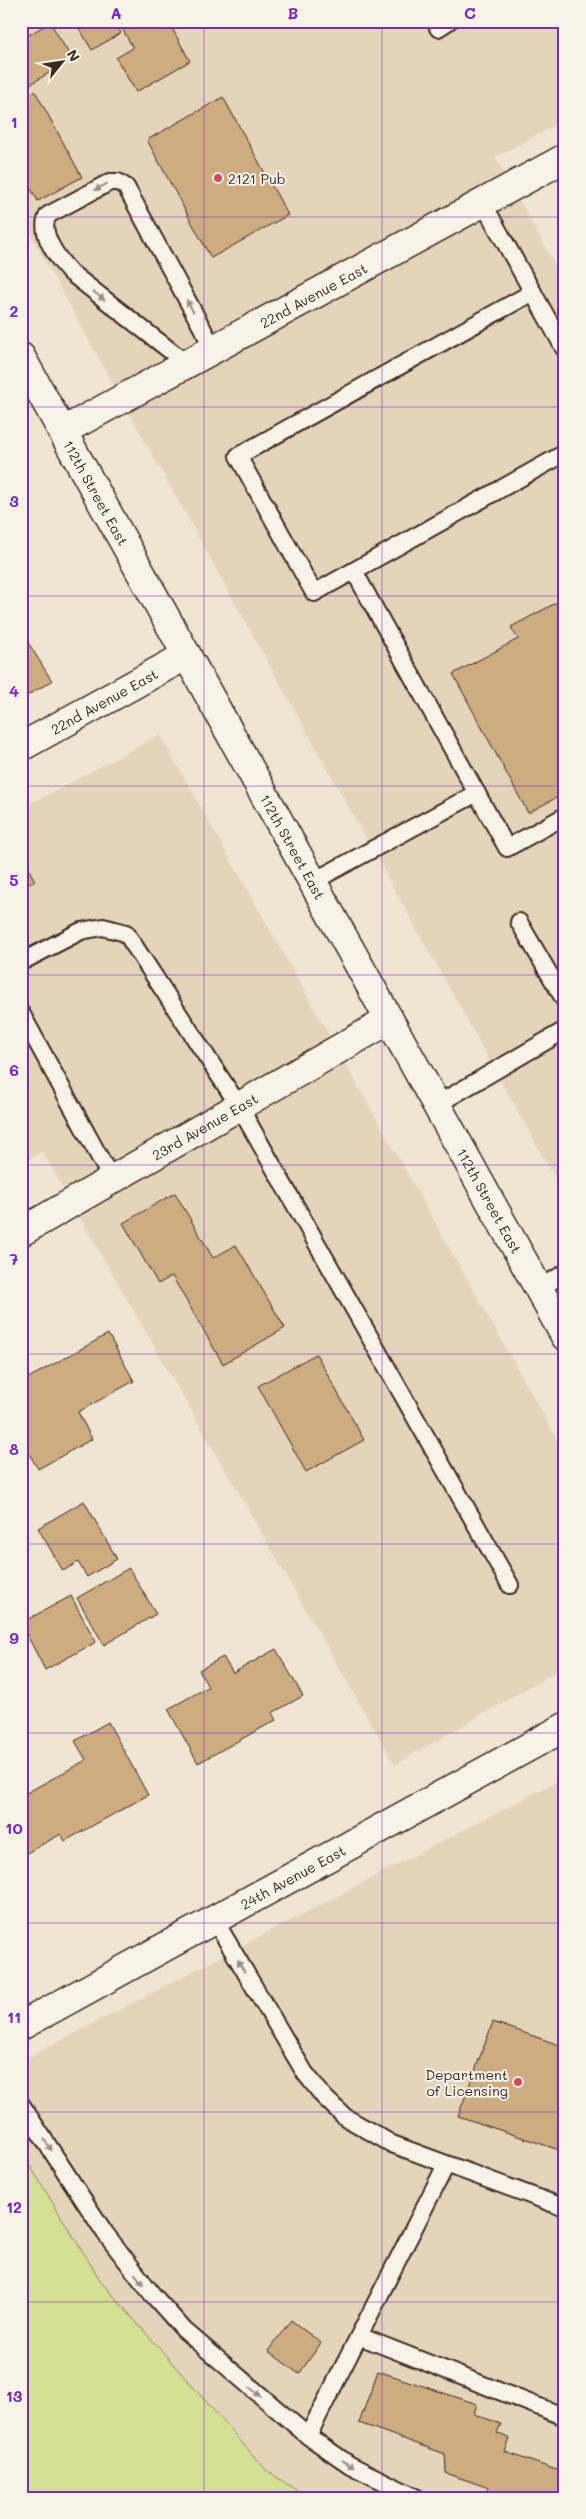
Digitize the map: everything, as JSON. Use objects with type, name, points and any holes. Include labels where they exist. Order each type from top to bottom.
[{"type":"street","name":"22nd Avenue East","points":[[62,431],[565,158]]},
{"type":"street","name":"112th Street East","points":[[21,357],[565,1336]]},
{"type":"street","name":"22nd Avenue East","points":[[21,747],[187,655]]},
{"type":"street","name":"23rd Avenue East","points":[[21,1232],[388,1020]]},
{"type":"street","name":"24th Avenue East","points":[[21,2026],[565,1727]]},
{"type":"lane","points":[[186,363],[71,273],[61,262],[44,230],[48,215],[110,182],[118,182],[126,187],[214,348]]},
{"type":"lane","points":[[483,203],[565,350]]},
{"type":"lane","points":[[533,292],[238,456],[314,593],[563,459]]},
{"type":"lane","points":[[354,570],[507,848],[565,816]]},
{"type":"lane","points":[[312,882],[477,793]]},
{"type":"lane","points":[[519,922],[565,1000]]},
{"type":"lane","points":[[21,962],[81,932],[103,927],[126,934],[239,1106],[510,1585]]},
{"type":"lane","points":[[21,1013],[112,1180]]},
{"type":"lane","points":[[436,1105],[565,1030]]},
{"type":"lane","points":[[538,1288],[565,1273]]},
{"type":"lane","points":[[214,1919],[305,2073],[324,2097],[345,2117],[392,2144],[565,2208]]},
{"type":"lane","points":[[21,2104],[104,2233],[152,2294],[184,2330],[308,2436],[350,2465],[417,2498]]},
{"type":"lane","points":[[308,2436],[446,2164]]},
{"type":"lane","points":[[359,2336],[565,2417]]},
{"type":"shaded area","points":[[21,21],[565,21],[565,120],[495,157],[565,283],[565,1196],[21,218]]},
{"type":"shaded area","points":[[160,735],[565,1453],[565,1666],[395,1765],[42,1151],[21,1163],[21,809]]},
{"type":"shaded area","points":[[565,1777],[565,2498],[308,2498],[266,2470],[102,2283],[21,2151],[21,2061]]},
{"type":"green space","points":[[21,2151],[102,2283],[266,2470],[308,2498],[21,2498]]},
{"type":"building","points":[[75,21],[114,21],[121,33],[92,50]]},
{"type":"building","points":[[118,21],[168,21],[190,61],[136,92],[116,58],[133,48]]},
{"type":"building","points":[[50,22],[72,59],[24,88],[21,84],[21,40]]},
{"type":"building","points":[[35,91],[82,177],[38,201],[21,172],[21,99]]},
{"type":"building","name":"2121 Pub","points":[[223,97],[288,215],[211,258],[147,140]]},
{"type":"building","points":[[565,598],[565,793],[528,813],[453,674],[518,639],[511,627]]},
{"type":"building","points":[[21,631],[52,681],[21,699]]},
{"type":"building","points":[[21,855],[35,881],[21,888]]},
{"type":"building","points":[[175,1193],[213,1258],[236,1245],[285,1328],[223,1364],[172,1276],[158,1284],[123,1223]]},
{"type":"building","points":[[108,1334],[134,1381],[78,1412],[92,1439],[38,1469],[21,1440],[21,1382]]},
{"type":"building","points":[[316,1354],[364,1440],[306,1472],[258,1386]]},
{"type":"building","points":[[84,1501],[117,1559],[87,1577],[78,1562],[63,1571],[38,1528]]},
{"type":"building","points":[[129,1568],[156,1614],[104,1645],[77,1598]]},
{"type":"building","points":[[71,1596],[96,1642],[45,1670],[21,1623]]},
{"type":"building","points":[[276,1649],[303,1696],[272,1713],[276,1720],[198,1763],[168,1709],[208,1687],[199,1670],[223,1657],[233,1673]]},
{"type":"building","points":[[108,1722],[148,1795],[65,1841],[61,1834],[25,1854],[21,1848],[21,1796],[86,1760],[75,1741]]},
{"type":"building","name":"Department of Licensing","points":[[493,2022],[565,2047],[565,2152],[458,2116]]},
{"type":"building","points":[[291,2320],[321,2343],[299,2374],[268,2351]]},
{"type":"building","points":[[378,2371],[477,2404],[474,2414],[501,2424],[497,2433],[510,2439],[505,2452],[565,2473],[565,2498],[486,2498],[489,2488],[446,2473],[445,2454],[359,2423]]},
{"type":"place","name":"2121 Pub","points":[[218,178]]},
{"type":"place","name":"Department of Licensing","points":[[518,2082]]}]
